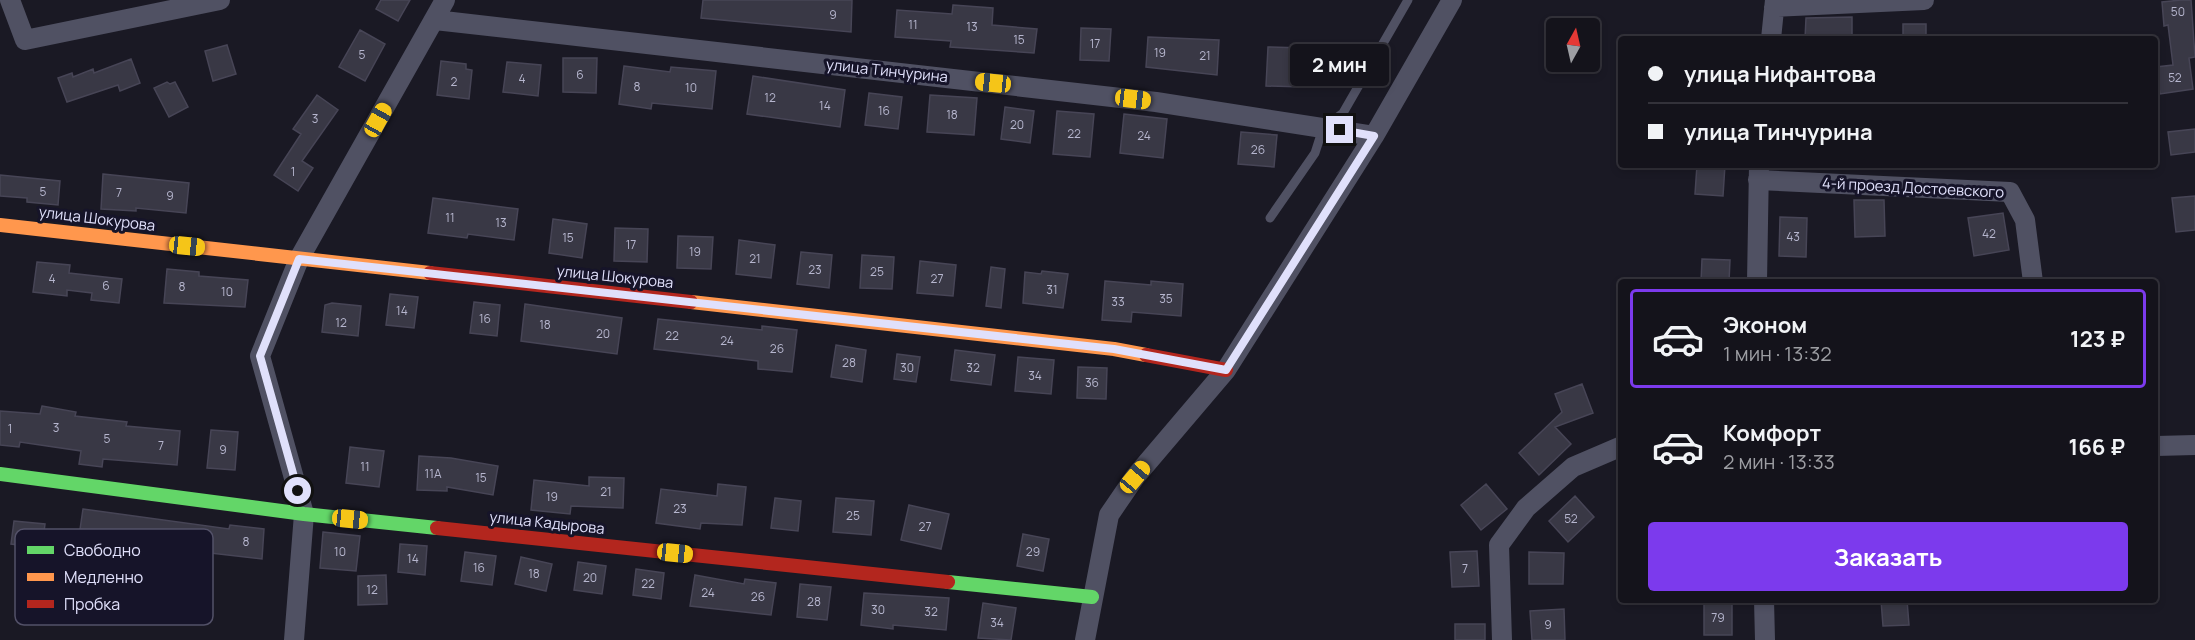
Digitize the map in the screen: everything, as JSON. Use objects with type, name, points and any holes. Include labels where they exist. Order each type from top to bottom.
[{"type":"street","points":[[10,0],[25,40],[220,0]]},
{"type":"street","points":[[294,640],[304,514],[260,356],[299,259],[445,0]]},
{"type":"street","points":[[1085,640],[1109,515],[1135,477],[1226,370],[1374,136],[1452,0]]},
{"type":"street","points":[[1771,36],[1775,4],[1924,0]]},
{"type":"street","name":"улица Тинчурина","points":[[435,20],[1156,102],[1374,136]]},
{"type":"street","points":[[1757,279],[1758,172]]},
{"type":"street","name":"4-й проезд Достоевского","points":[[1758,172],[2010,192],[2025,220],[2033,279]]},
{"type":"street","name":"улица Шокурова","points":[[0,225],[1114,349],[1226,370]]},
{"type":"street","points":[[2158,446],[2195,445]]},
{"type":"street","points":[[1502,640],[1499,545],[1526,508],[1573,467],[1618,448]]},
{"type":"street","name":"улица Кадырова","points":[[0,474],[304,514],[1092,597]]},
{"type":"street","points":[[1764,603],[1765,640]]},
{"type":"lane","points":[[1270,218],[1315,153],[1323,128],[1343,112],[1408,0]]},
{"type":"building","points":[[381,0],[410,0],[398,21],[376,9]]},
{"type":"building","points":[[703,0],[852,0],[851,32],[701,18]]},
{"type":"building","points":[[2191,0],[2195,57],[2189,58],[2193,89],[2160,94],[2158,67],[2173,65],[2168,25],[2164,26],[2162,2]]},
{"type":"building","points":[[953,5],[993,8],[992,25],[1037,29],[1034,53],[950,47],[951,41],[895,37],[897,10],[952,14]]},
{"type":"building","points":[[1852,17],[1852,36],[1805,36],[1806,18]]},
{"type":"building","points":[[1903,24],[1926,24],[1926,36],[1903,36]]},
{"type":"building","points":[[1081,28],[1111,29],[1109,61],[1080,60]]},
{"type":"building","points":[[360,30],[385,44],[365,81],[339,67]]},
{"type":"building","points":[[1148,37],[1219,40],[1217,75],[1146,67]]},
{"type":"building","points":[[227,45],[236,74],[213,81],[205,51]]},
{"type":"building","points":[[1268,47],[1304,48],[1303,87],[1266,86]]},
{"type":"building","points":[[563,58],[597,58],[596,93],[563,92]]},
{"type":"building","points":[[131,59],[140,83],[120,91],[118,85],[67,102],[58,78],[72,73],[73,77],[93,69],[94,73]]},
{"type":"building","points":[[441,61],[466,64],[466,69],[472,70],[469,99],[437,95]]},
{"type":"building","points":[[507,62],[541,65],[538,96],[503,92]]},
{"type":"building","points":[[624,66],[670,72],[671,67],[716,71],[712,109],[652,103],[651,109],[619,104]]},
{"type":"building","points":[[753,76],[845,90],[840,127],[747,114]]},
{"type":"building","points":[[167,82],[170,84],[175,82],[188,107],[169,117],[154,88]]},
{"type":"building","points":[[869,93],[902,97],[898,129],[865,125]]},
{"type":"building","points":[[317,95],[338,110],[302,161],[313,168],[298,191],[274,175],[301,134],[293,129]]},
{"type":"building","points":[[930,95],[977,98],[974,135],[927,132]]},
{"type":"building","points":[[1005,107],[1034,111],[1030,143],[1001,139]]},
{"type":"building","points":[[1057,111],[1094,114],[1090,157],[1053,154]]},
{"type":"building","points":[[1124,114],[1167,119],[1163,158],[1120,153]]},
{"type":"building","points":[[2195,129],[2195,152],[2171,155],[2168,132]]},
{"type":"building","points":[[1241,132],[1277,135],[1274,167],[1238,164]]},
{"type":"building","points":[[1697,168],[1725,168],[1723,196],[1695,194]]},
{"type":"building","points":[[103,174],[189,183],[186,213],[136,208],[136,211],[101,209]]},
{"type":"building","points":[[0,175],[60,181],[58,205],[27,202],[27,198],[0,196]]},
{"type":"building","points":[[2195,196],[2195,230],[2176,232],[2172,198]]},
{"type":"building","points":[[433,198],[518,209],[514,240],[468,234],[467,238],[428,233]]},
{"type":"building","points":[[1854,200],[1884,200],[1885,236],[1855,237]]},
{"type":"building","points":[[2003,213],[2009,250],[1974,256],[1968,218]]},
{"type":"building","points":[[1780,217],[1807,218],[1806,257],[1779,256]]},
{"type":"building","points":[[553,219],[587,224],[582,258],[549,253]]},
{"type":"building","points":[[615,228],[648,229],[647,262],[614,261]]},
{"type":"building","points":[[678,236],[713,237],[711,269],[677,268]]},
{"type":"building","points":[[739,240],[775,245],[771,278],[736,274]]},
{"type":"building","points":[[801,252],[832,255],[829,288],[797,284]]},
{"type":"building","points":[[862,255],[894,257],[892,289],[860,288]]},
{"type":"building","points":[[1702,259],[1730,260],[1729,279],[1701,279]]},
{"type":"building","points":[[920,261],[956,265],[953,296],[917,293]]},
{"type":"building","points":[[37,262],[70,265],[69,273],[122,279],[119,303],[91,300],[92,293],[67,290],[67,296],[33,292]]},
{"type":"building","points":[[991,267],[1005,269],[1001,308],[986,306]]},
{"type":"building","points":[[167,269],[199,272],[199,276],[248,280],[245,307],[164,303]]},
{"type":"building","points":[[1042,271],[1068,274],[1063,308],[1023,303],[1025,272],[1041,274]]},
{"type":"building","points":[[1105,281],[1151,285],[1151,281],[1183,284],[1181,316],[1132,312],[1131,322],[1102,320]]},
{"type":"building","points":[[390,294],[418,297],[414,328],[386,325]]},
{"type":"building","points":[[474,302],[500,305],[497,336],[470,333]]},
{"type":"building","points":[[332,303],[361,306],[358,336],[322,332],[325,305]]},
{"type":"building","points":[[525,304],[622,318],[617,354],[521,341]]},
{"type":"building","points":[[658,319],[762,330],[762,326],[797,330],[792,372],[758,369],[758,361],[654,349]]},
{"type":"building","points":[[836,345],[866,350],[862,382],[831,377]]},
{"type":"building","points":[[955,350],[995,355],[991,385],[951,380]]},
{"type":"building","points":[[897,354],[920,357],[916,382],[894,379]]},
{"type":"building","points":[[1018,357],[1054,360],[1051,394],[1015,391]]},
{"type":"building","points":[[1078,367],[1107,368],[1106,399],[1077,398]]},
{"type":"building","points":[[1582,384],[1593,413],[1555,427],[1571,444],[1539,475],[1519,453],[1562,412],[1555,394]]},
{"type":"building","points":[[42,406],[76,412],[75,416],[127,422],[126,426],[180,431],[177,465],[103,459],[102,467],[79,464],[81,451],[20,442],[19,447],[0,445],[0,411],[40,414]]},
{"type":"building","points":[[211,430],[238,432],[235,470],[207,468]]},
{"type":"building","points":[[350,447],[384,451],[379,487],[346,483]]},
{"type":"building","points":[[419,456],[451,458],[498,466],[493,495],[447,487],[447,491],[417,490]]},
{"type":"building","points":[[589,477],[624,478],[623,508],[571,506],[570,514],[531,510],[534,480],[589,486]]},
{"type":"building","points":[[718,484],[746,487],[742,525],[701,523],[700,529],[656,523],[661,489],[717,496]]},
{"type":"building","points":[[1486,484],[1507,509],[1481,530],[1461,505]]},
{"type":"building","points":[[1575,496],[1594,517],[1568,542],[1549,521]]},
{"type":"building","points":[[775,498],[801,501],[798,531],[771,528]]},
{"type":"building","points":[[836,498],[874,501],[871,535],[833,532]]},
{"type":"building","points":[[909,505],[949,514],[941,549],[901,540]]},
{"type":"building","points":[[83,509],[229,529],[230,525],[264,529],[262,559],[213,553],[213,529],[80,529]]},
{"type":"building","points":[[14,521],[45,524],[44,529],[15,529],[15,545],[11,544]]},
{"type":"building","points":[[323,532],[360,536],[356,571],[320,568]]},
{"type":"building","points":[[1023,534],[1049,539],[1043,571],[1017,566]]},
{"type":"building","points":[[400,544],[427,546],[425,575],[398,572]]},
{"type":"building","points":[[1477,551],[1479,586],[1452,587],[1450,552]]},
{"type":"building","points":[[465,552],[496,556],[492,585],[461,581]]},
{"type":"building","points":[[1529,552],[1564,553],[1563,584],[1529,584]]},
{"type":"building","points":[[521,557],[552,564],[546,591],[515,584]]},
{"type":"building","points":[[578,562],[606,566],[602,594],[574,590]]},
{"type":"building","points":[[636,569],[664,573],[661,599],[633,595]]},
{"type":"building","points":[[386,575],[387,604],[358,605],[358,576]]},
{"type":"building","points":[[695,575],[744,584],[745,579],[776,583],[771,615],[690,606]]},
{"type":"building","points":[[800,584],[831,587],[827,620],[797,617]]},
{"type":"building","points":[[864,593],[949,598],[946,630],[893,625],[893,629],[861,625]]},
{"type":"building","points":[[983,603],[1016,608],[1011,640],[978,638]]},
{"type":"building","points":[[1704,603],[1732,603],[1732,635],[1704,635]]},
{"type":"building","points":[[1881,603],[1907,603],[1909,625],[1883,626]]},
{"type":"building","points":[[1564,609],[1565,640],[1532,640],[1530,611]]},
{"type":"building","points":[[1455,624],[1485,624],[1485,640],[1455,640]]},
{"type":"traffic: fast","points":[[0,474],[304,514],[437,528]]},
{"type":"traffic: fast","points":[[948,582],[1092,597]]},
{"type":"traffic: slow","points":[[0,225],[430,273]]},
{"type":"traffic: slow","points":[[691,302],[1114,349],[1146,355]]},
{"type":"traffic: jam","points":[[430,273],[691,302]]},
{"type":"traffic: jam","points":[[1146,355],[1226,370]]},
{"type":"traffic: jam","points":[[437,528],[948,582]]},
{"type":"route","points":[[298,491],[260,356],[299,259],[1114,349],[1226,370],[1374,136],[1340,130]]}]
